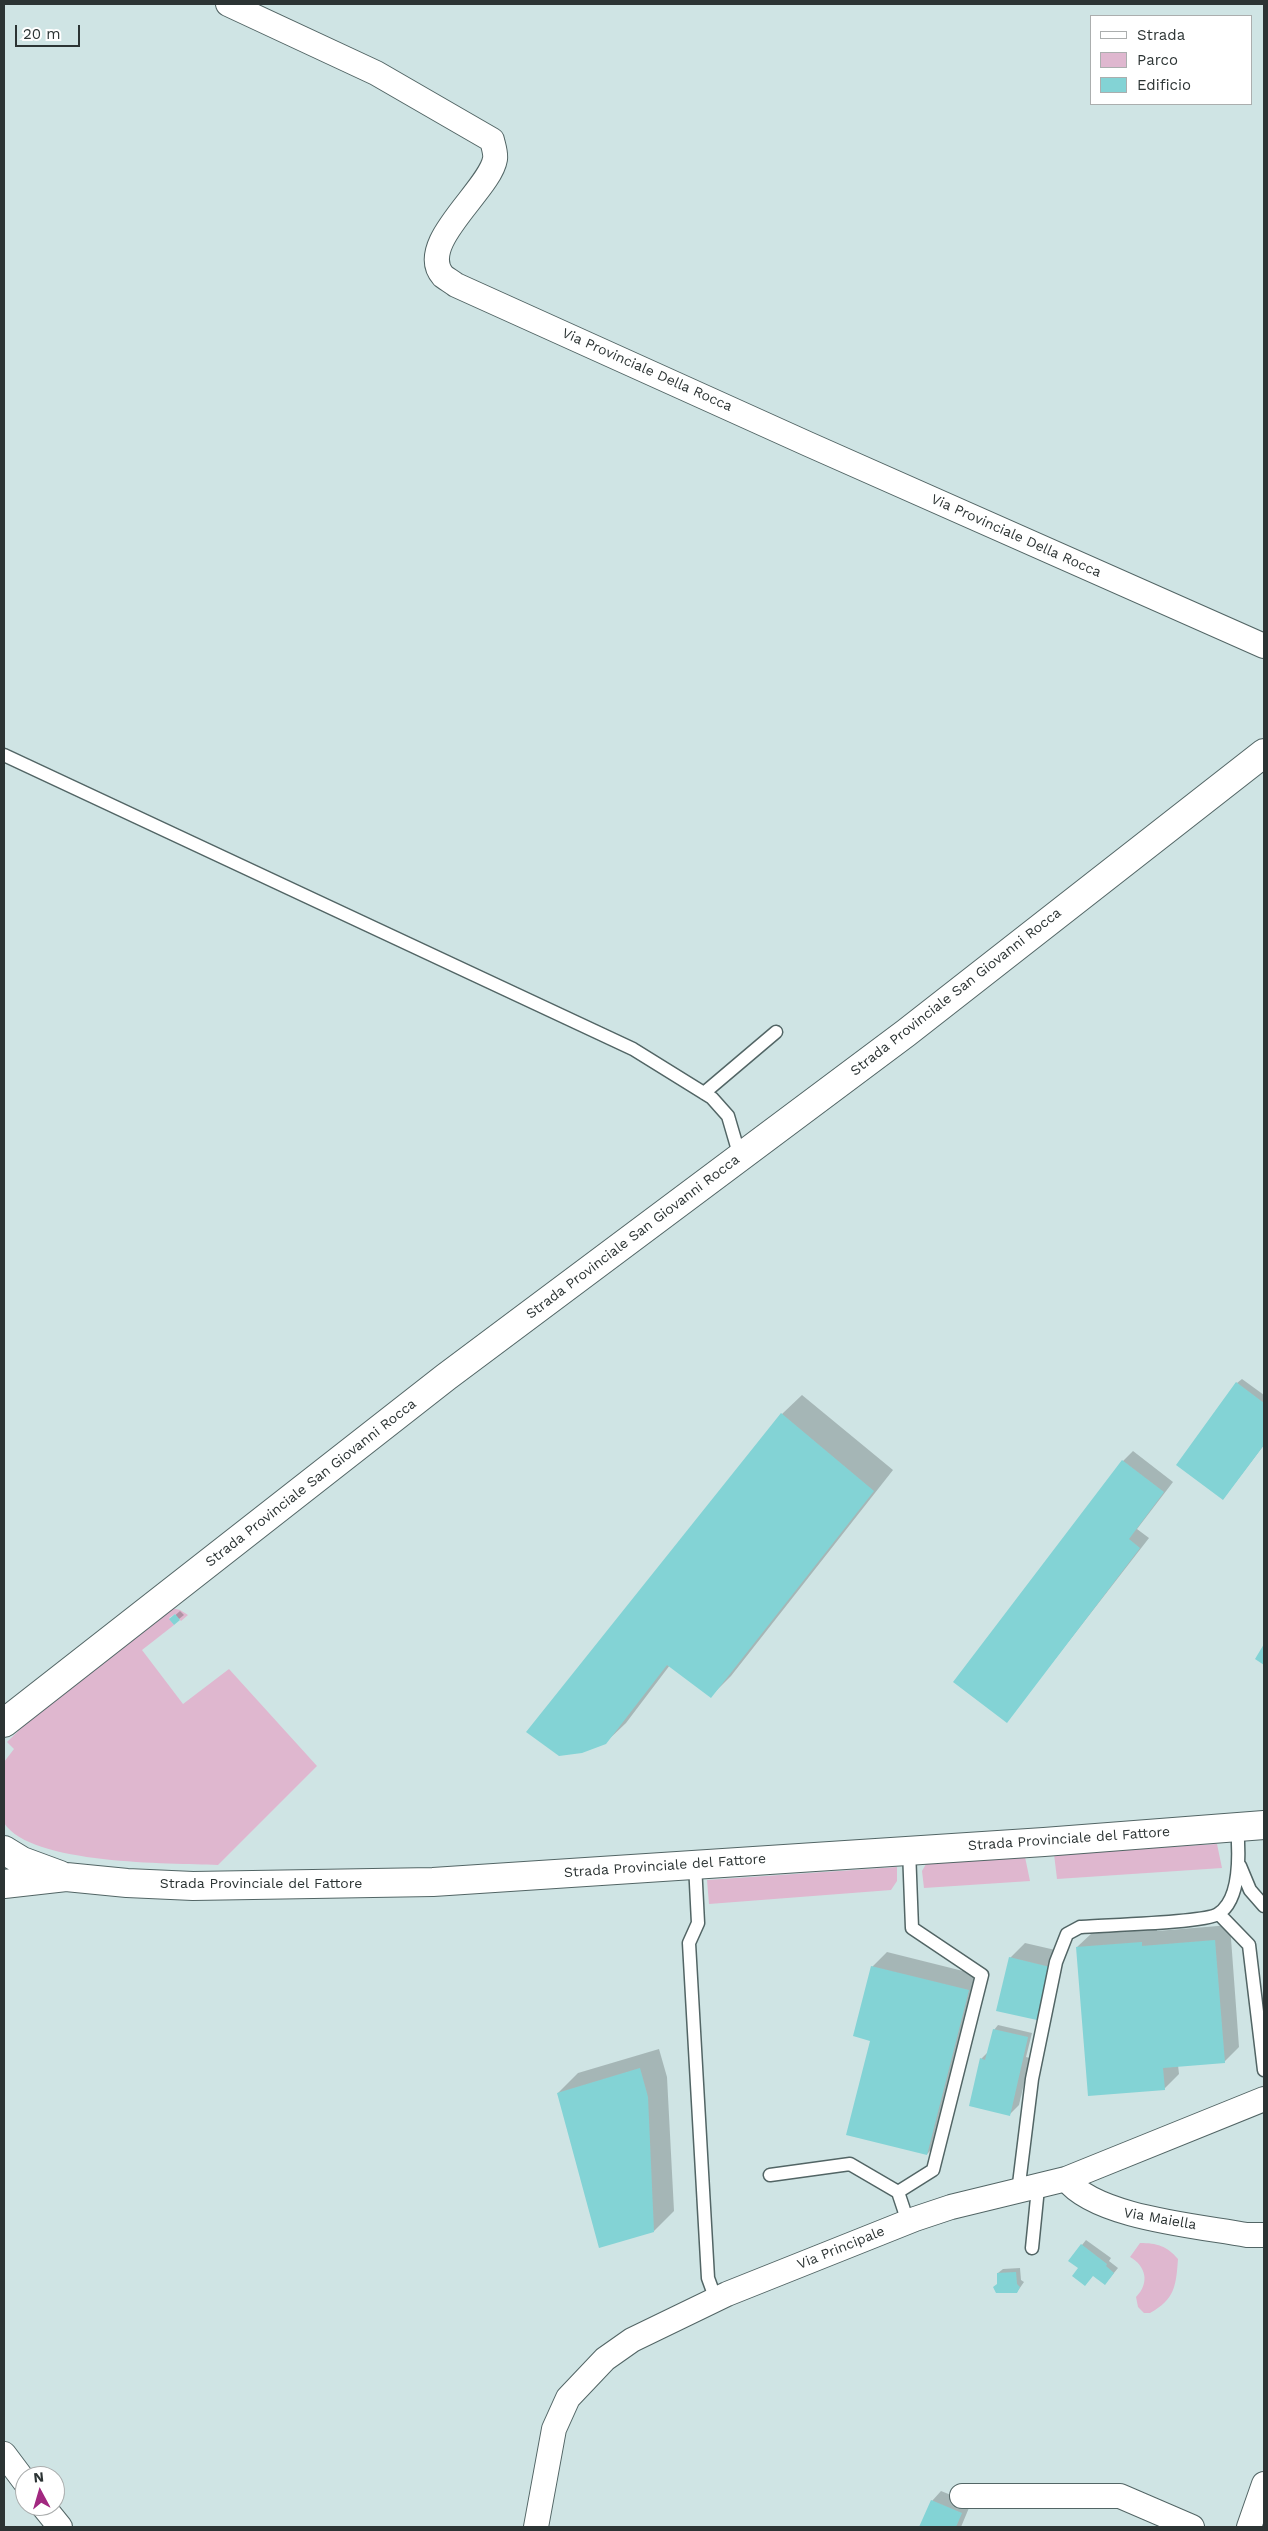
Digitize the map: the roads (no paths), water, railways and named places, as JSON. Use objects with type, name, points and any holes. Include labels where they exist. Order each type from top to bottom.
[{"type":"main road","name":"Strada Provinciale San Giovanni Rocca","points":[[4,1724],[446,1376],[914,1026],[1264,753]]},
{"type":"main road","name":"Strada Provinciale del Fattore","points":[[4,1884],[66,1877],[127,1883],[193,1886],[432,1882],[1264,1825]]},
{"type":"main road","name":"Strada Provinciale del Fattore","points":[[4,1850],[22,1861],[66,1877]]},
{"type":"street","name":"Via Provinciale Della Rocca","points":[[228,4],[376,73],[492,140],[496,158],[486,178],[453,223],[439,246],[438,265],[443,275],[456,285],[808,444],[1264,646]]},
{"type":"street","name":"Via Principale","points":[[536,2527],[554,2429],[568,2398],[605,2359],[632,2340],[716,2300],[908,2222],[951,2207],[1028,2190],[1066,2179],[1264,2099]]},
{"type":"street","name":"Via Maiella","points":[[1066,2179],[1074,2189],[1119,2211],[1247,2234],[1264,2235]]},
{"type":"street","points":[[4,2454],[15,2469]]},
{"type":"street","points":[[1250,2527],[1264,2484]]},
{"type":"street","points":[[962,2496],[1120,2496],[1192,2527]]},
{"type":"street","points":[[52,2516],[60,2527]]},
{"type":"lane","points":[[4,754],[633,1049],[712,1098],[728,1116],[740,1157]]},
{"type":"lane","points":[[704,1093],[776,1032]]},
{"type":"lane","points":[[1032,2248],[1028,2190],[1032,2079],[1056,1962],[1067,1934],[1080,1927],[1198,1919],[1219,1914],[1230,1900],[1240,1866],[1238,1827]]},
{"type":"lane","points":[[898,2192],[933,2170],[982,1975],[912,1928],[908,1850]]},
{"type":"lane","points":[[695,1864],[698,1923],[689,1943],[708,2278],[716,2300]]},
{"type":"lane","points":[[1240,1866],[1250,1890],[1264,1906]]},
{"type":"lane","points":[[1219,1914],[1249,1945],[1264,2070]]},
{"type":"lane","points":[[770,2175],[850,2164],[898,2192],[908,2222]]}]
